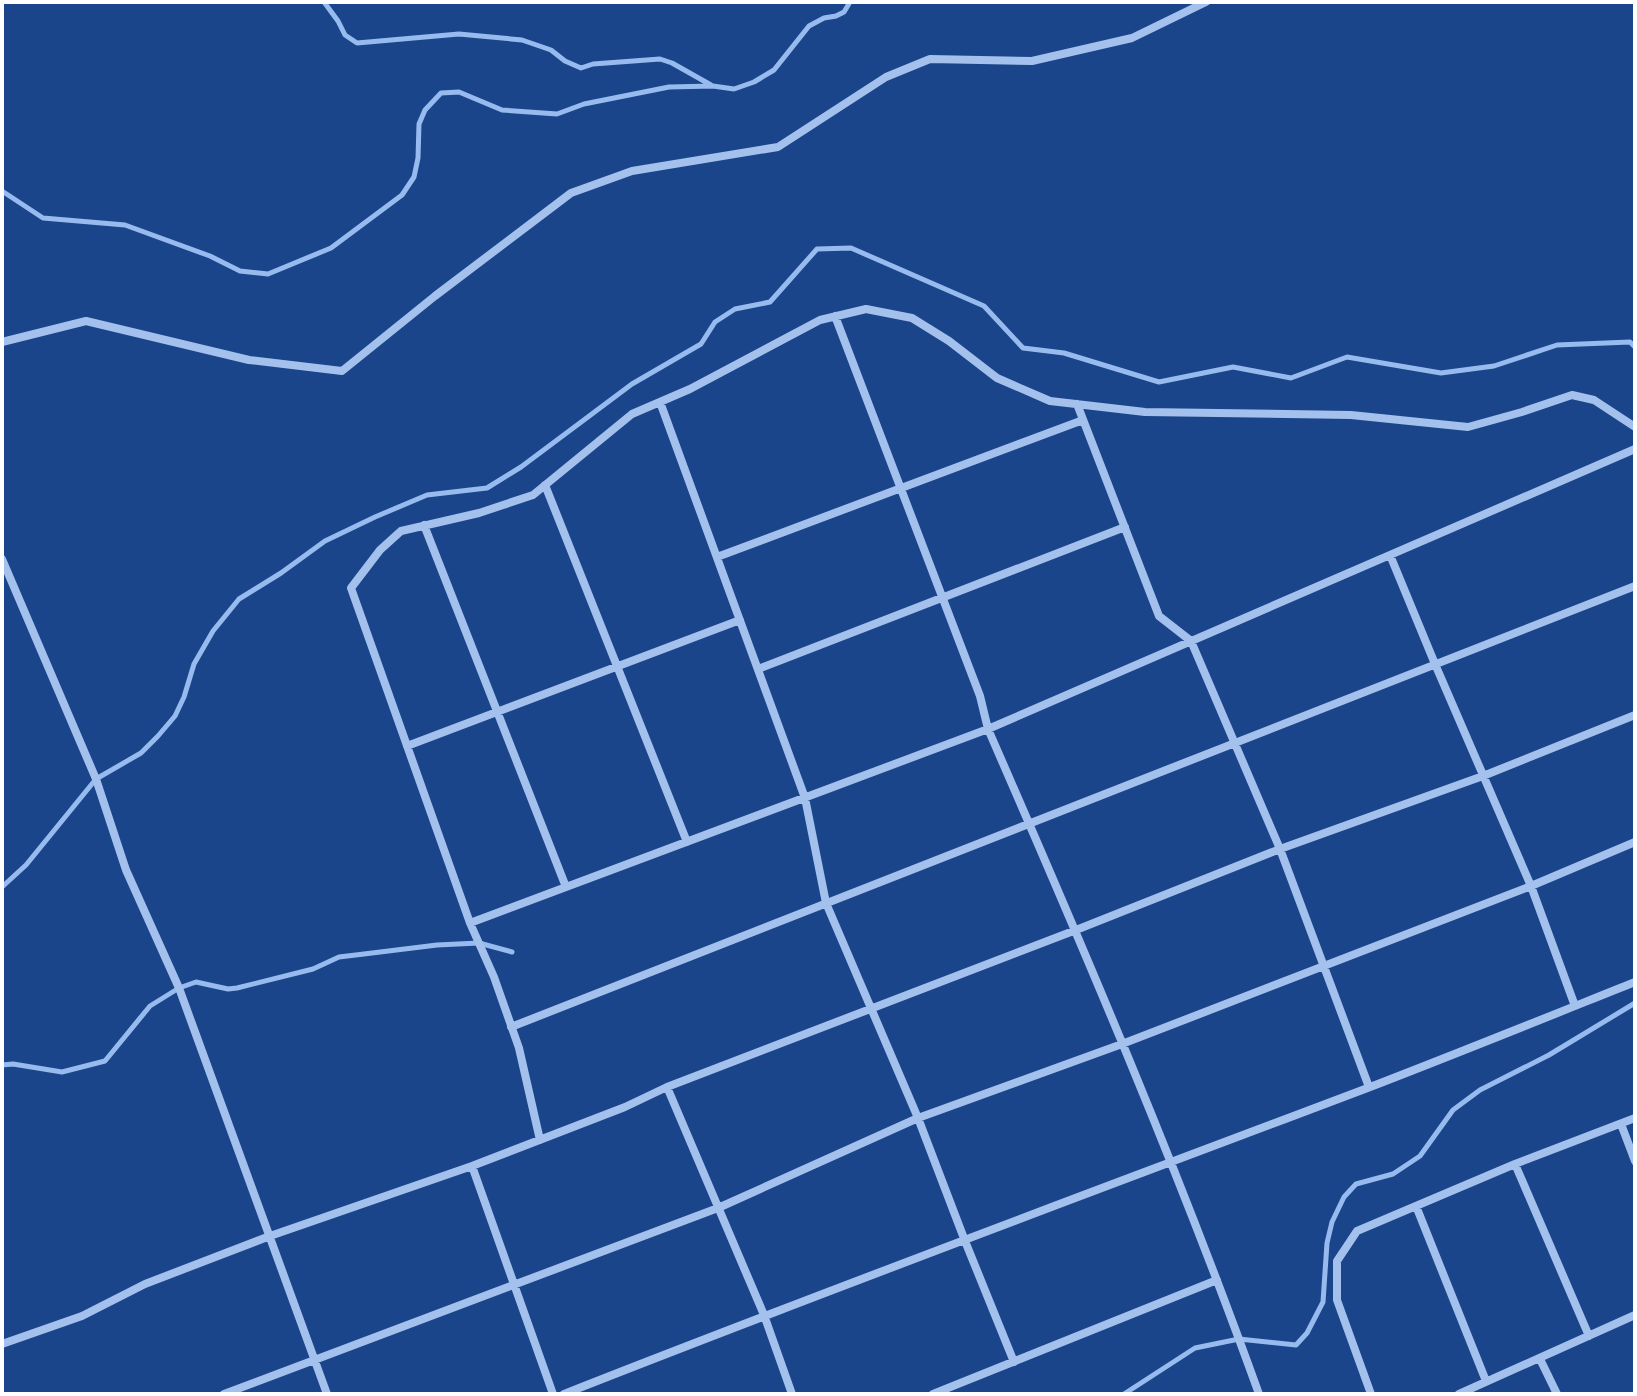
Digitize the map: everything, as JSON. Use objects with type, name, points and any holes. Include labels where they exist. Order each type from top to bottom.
[{"type":"street","points":[[2,342],[86,321],[249,360],[342,371],[571,193],[632,171],[778,147],[886,77],[930,59],[1032,61],[1132,38],[1206,2]]},
{"type":"street","points":[[540,1140],[519,1048],[494,977],[470,923],[351,588],[380,550],[401,531],[533,495],[632,414],[690,389],[820,320],[866,309],[912,318],[949,341],[997,378],[1050,401],[1145,412],[1351,415],[1468,427],[1572,395],[1594,400],[1635,427]]},
{"type":"street","points":[[835,316],[980,696],[988,729],[1076,930],[1217,1280],[1259,1394]]},
{"type":"street","points":[[660,402],[805,798],[826,903],[918,1118],[1014,1362]]},
{"type":"street","points":[[1077,404],[1159,616],[1191,641],[1235,743],[1280,849],[1369,1087]]},
{"type":"street","points":[[717,557],[1083,420]]},
{"type":"street","points":[[470,923],[988,729],[1635,449]]},
{"type":"street","points":[[545,485],[687,842]]},
{"type":"street","points":[[424,525],[566,887]]},
{"type":"street","points":[[758,669],[1125,527]]},
{"type":"street","points":[[1390,555],[1531,886],[1575,1006]]},
{"type":"street","points":[[2,559],[96,779],[126,870],[179,988],[327,1394]]},
{"type":"street","points":[[511,1027],[1635,586]]},
{"type":"street","points":[[407,746],[740,620]]},
{"type":"street","points":[[2,1344],[82,1316],[145,1284],[270,1236],[472,1166],[1280,849],[1483,776],[1635,715]]},
{"type":"street","points":[[224,1394],[718,1208],[918,1118],[1122,1044],[1531,886],[1635,842]]},
{"type":"street","points":[[564,1394],[764,1315],[1369,1087],[1635,982]]},
{"type":"street","points":[[667,1087],[764,1315],[792,1394]]},
{"type":"street","points":[[1371,1394],[1337,1300],[1337,1261],[1357,1231],[1515,1164],[1635,1118]]},
{"type":"street","points":[[1621,1124],[1635,1161]]},
{"type":"street","points":[[1515,1164],[1589,1336]]},
{"type":"street","points":[[472,1166],[553,1394]]},
{"type":"street","points":[[1416,1206],[1486,1381]]},
{"type":"street","points":[[933,1394],[1217,1280]]},
{"type":"street","points":[[1459,1394],[1635,1315]]},
{"type":"street","points":[[1540,1359],[1557,1394]]},
{"type":"waterway","points":[[324,2],[345,35],[357,43],[459,34],[522,40],[551,50],[581,68],[593,64],[660,59],[711,85]]},
{"type":"waterway","points":[[2,191],[43,218],[125,225],[210,256],[240,271],[268,274],[331,248],[402,195],[414,177],[419,124],[425,110],[441,93],[459,92],[502,110],[557,114],[584,104],[669,87],[734,89],[774,70],[809,26],[844,12],[850,2]]},
{"type":"waterway","points":[[2,887],[26,865],[96,779],[141,753],[175,716],[194,664],[213,631],[239,599],[325,541],[375,517],[427,495],[487,488],[521,467],[632,384],[701,344],[715,322],[735,309],[770,302],[817,249],[851,248],[984,306],[1023,348],[1064,353],[1159,382],[1233,367],[1291,378],[1347,357],[1441,373],[1494,366],[1557,345],[1630,342],[1635,347]]},
{"type":"waterway","points":[[2,1065],[62,1072],[105,1061],[150,1006],[179,988],[196,982],[237,988],[313,969],[339,957],[437,945],[479,943],[512,952]]},
{"type":"waterway","points":[[1124,1394],[1195,1348],[1239,1339],[1296,1345],[1307,1333],[1323,1302],[1327,1243],[1332,1222],[1344,1197],[1356,1184],[1393,1174],[1420,1156],[1453,1110],[1480,1090],[1549,1055],[1635,1003]]}]
